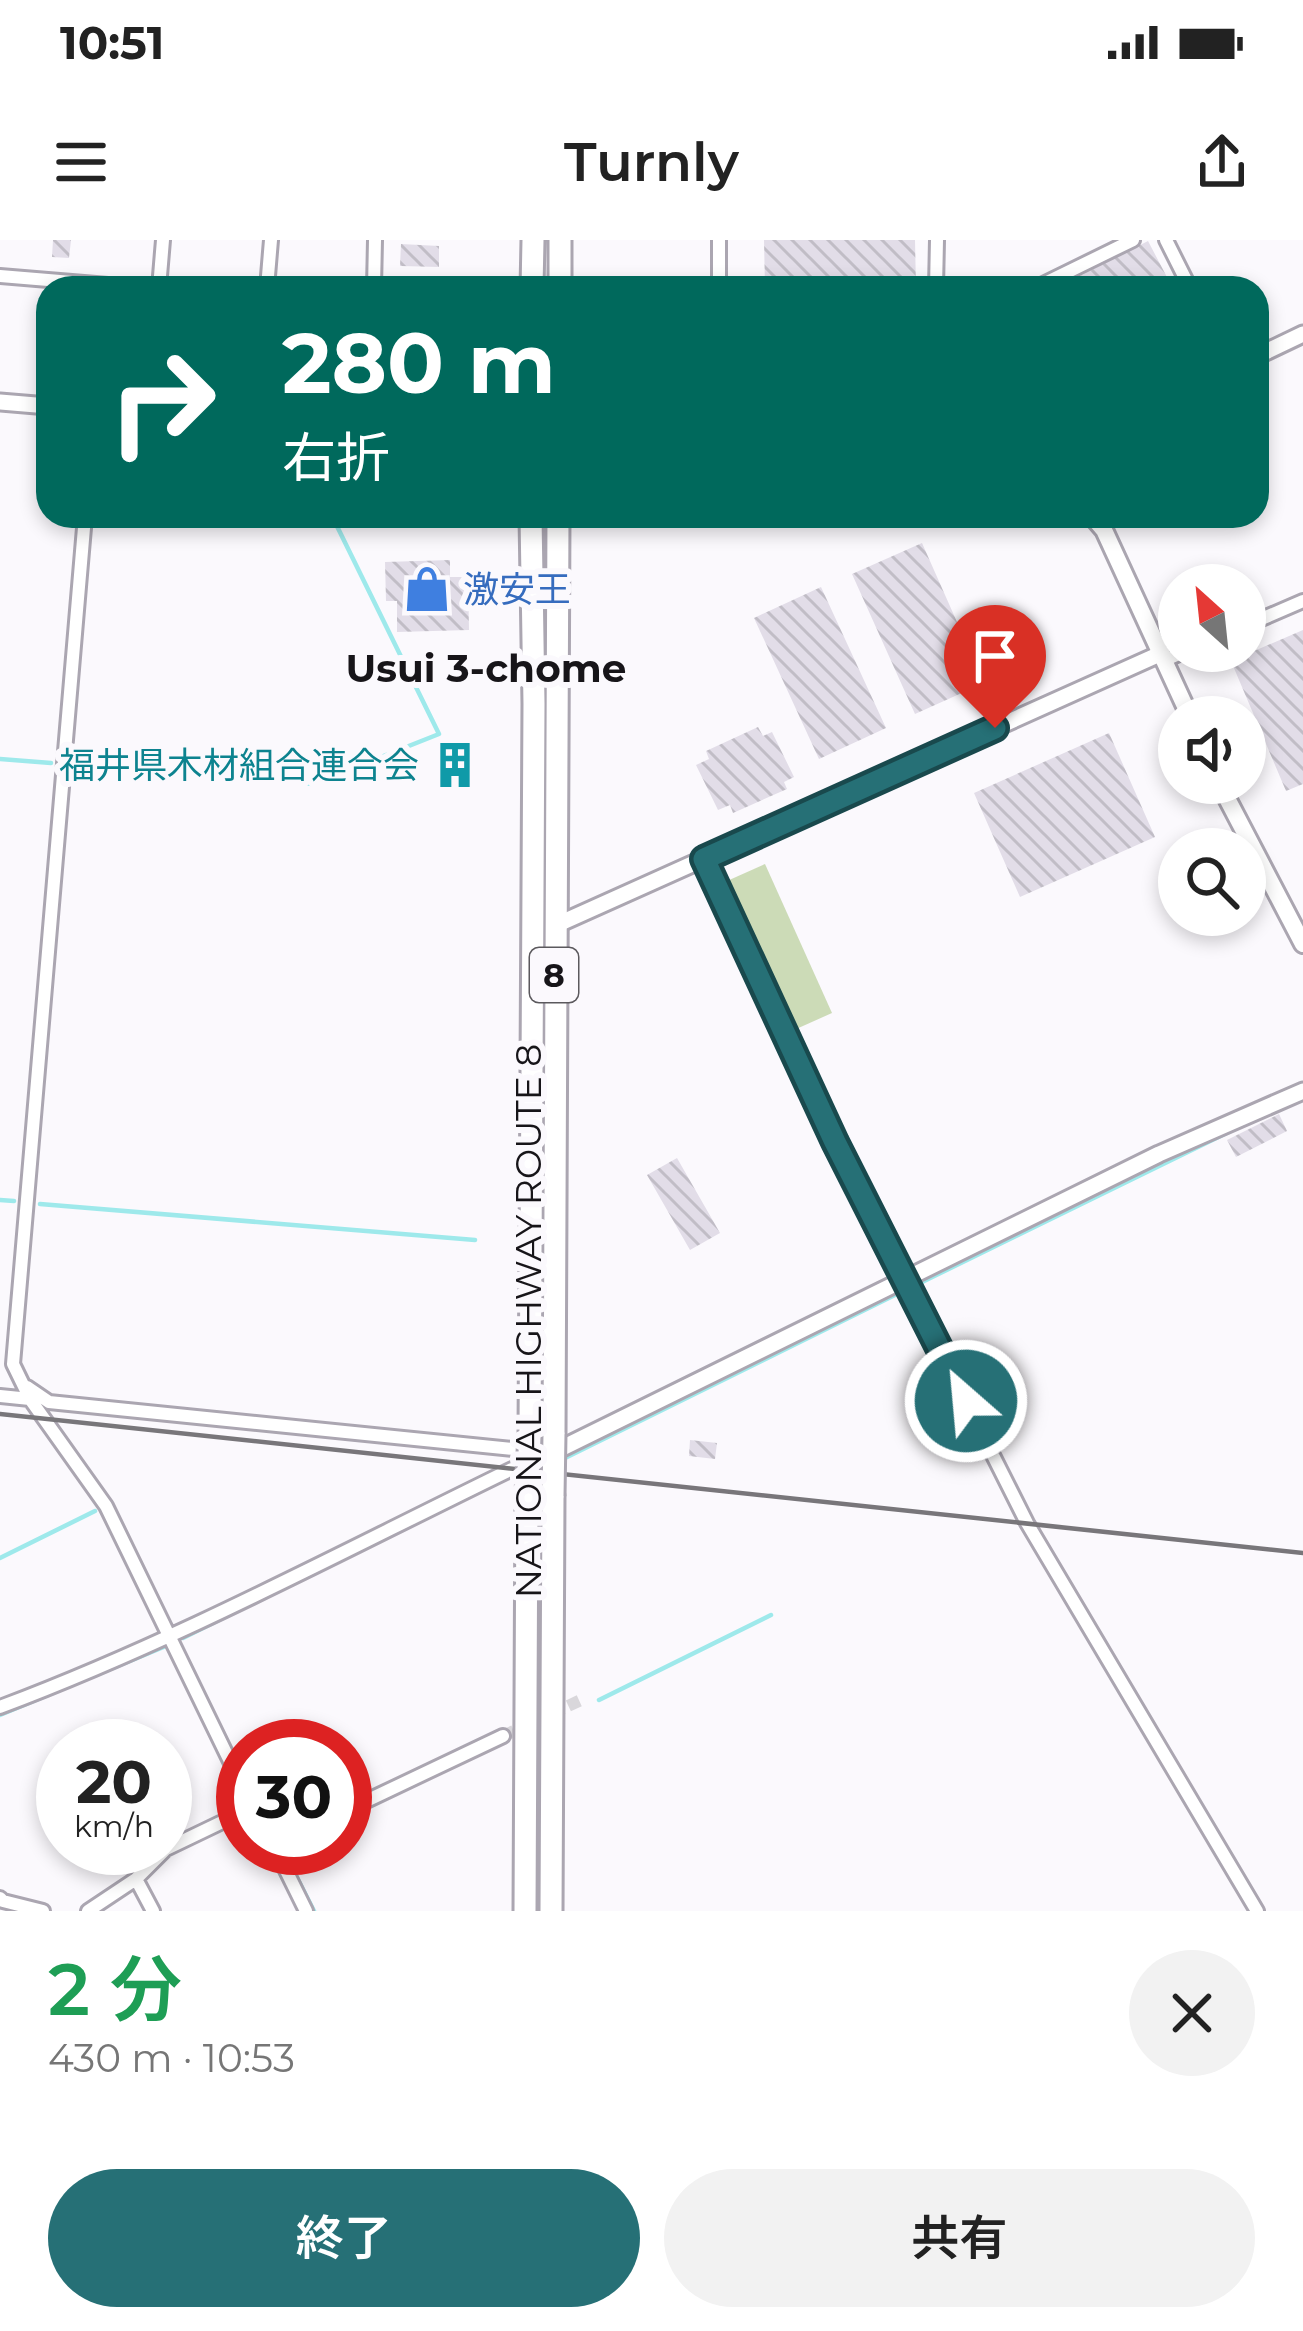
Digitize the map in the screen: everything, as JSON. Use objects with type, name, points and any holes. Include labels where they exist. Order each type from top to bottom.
[{"type":"highway","points":[[532,276],[533,240]]},
{"type":"highway","points":[[560,240],[560,276]]},
{"type":"highway","name":"NATIONAL HIGHWAY ROUTE 8","points":[[525,1911],[531,528]]},
{"type":"highway","name":"NATIONAL HIGHWAY ROUTE 8","points":[[551,1911],[558,528]]},
{"type":"main road","points":[[1102,528],[1158,646]]},
{"type":"main road","points":[[1230,804],[1303,944]]},
{"type":"street","points":[[160,276],[163,240]]},
{"type":"street","points":[[268,276],[271,240]]},
{"type":"street","points":[[374,276],[375,240]]},
{"type":"street","points":[[718,240],[718,276]]},
{"type":"street","points":[[936,276],[937,240]]},
{"type":"street","points":[[1060,276],[1133,240]]},
{"type":"street","points":[[1166,240],[1184,276]]},
{"type":"street","points":[[0,276],[36,279]]},
{"type":"street","points":[[1269,350],[1303,334]]},
{"type":"street","points":[[0,402],[36,405]]},
{"type":"street","points":[[84,528],[13,1364],[30,1400],[106,1506],[216,1732]]},
{"type":"street","points":[[1266,617],[1303,601]]},
{"type":"street","points":[[554,926],[1158,659]]},
{"type":"street","points":[[704,859],[835,1142],[1027,1522],[1257,1911]]},
{"type":"street","points":[[0,1707],[170,1636],[512,1469],[553,1444],[1159,1154],[1303,1091]]},
{"type":"street","points":[[23,1385],[49,1402],[553,1444]]},
{"type":"street","points":[[0,1396],[30,1400]]},
{"type":"street","points":[[372,1798],[503,1736]]},
{"type":"street","points":[[88,1911],[136,1879],[166,1849],[216,1824]]},
{"type":"street","points":[[288,1875],[306,1911]]},
{"type":"street","points":[[136,1879],[152,1911]]},
{"type":"street","points":[[1,1901],[43,1911]]},
{"type":"green space","points":[[765,864],[832,1013],[794,1030],[727,881]]},
{"type":"building","points":[[53,240],[71,240],[69,258],[52,257]]},
{"type":"building","points":[[764,240],[915,240],[916,276],[765,276]]},
{"type":"building","points":[[1148,241],[1166,276],[1080,276]]},
{"type":"building","points":[[401,244],[439,246],[439,267],[400,266]]},
{"type":"building","points":[[922,543],[984,683],[915,714],[852,574]]},
{"type":"building","name":"激安王","points":[[450,560],[450,577],[468,577],[469,630],[397,632],[397,601],[386,601],[385,562]]},
{"type":"building","points":[[821,587],[886,728],[819,759],[754,618]]},
{"type":"building","points":[[1303,630],[1303,784],[1286,791],[1266,744],[1266,696],[1246,696],[1236,672],[1266,672],[1266,646]]},
{"type":"building","points":[[758,727],[763,736],[772,732],[794,777],[784,782],[787,789],[733,813],[730,805],[718,810],[696,765],[709,759],[706,751]]},
{"type":"building","points":[[1109,733],[1155,837],[1020,897],[974,793]]},
{"type":"building","name":"福井県木材組合連合会","points":[[455,740],[473,783],[455,790],[437,747]]},
{"type":"building","points":[[1279,1114],[1287,1131],[1236,1157],[1227,1140]]},
{"type":"building","points":[[677,1158],[720,1233],[690,1250],[647,1175]]},
{"type":"building","points":[[690,1440],[717,1443],[715,1459],[689,1456]]},
{"type":"waterway","points":[[77,765],[313,784],[439,734],[338,528]]},
{"type":"waterway","points":[[0,759],[51,763]]},
{"type":"waterway","points":[[918,1284],[1243,1125]]},
{"type":"waterway","points":[[0,1200],[14,1201]]},
{"type":"waterway","points":[[40,1204],[475,1240]]},
{"type":"waterway","points":[[559,1461],[903,1291]]},
{"type":"waterway","points":[[0,1558],[95,1511]]},
{"type":"waterway","points":[[183,1638],[265,1597]]},
{"type":"waterway","points":[[599,1700],[771,1615]]},
{"type":"waterway","points":[[0,1715],[166,1646]]},
{"type":"waterway","points":[[296,1875],[314,1911]]},
{"type":"tunnel","points":[[503,1736],[581,1700]]},
{"type":"railway","points":[[0,1414],[1303,1553]]},
{"type":"place","name":"激安王","points":[[427,589]]},
{"type":"place","name":"福井県木材組合連合会","points":[[455,765]]},
{"type":"district","name":"Usui 3-chome","points":[[486,668]]},
{"type":"route","points":[[966,1401],[835,1142],[704,859],[995,728]]}]
